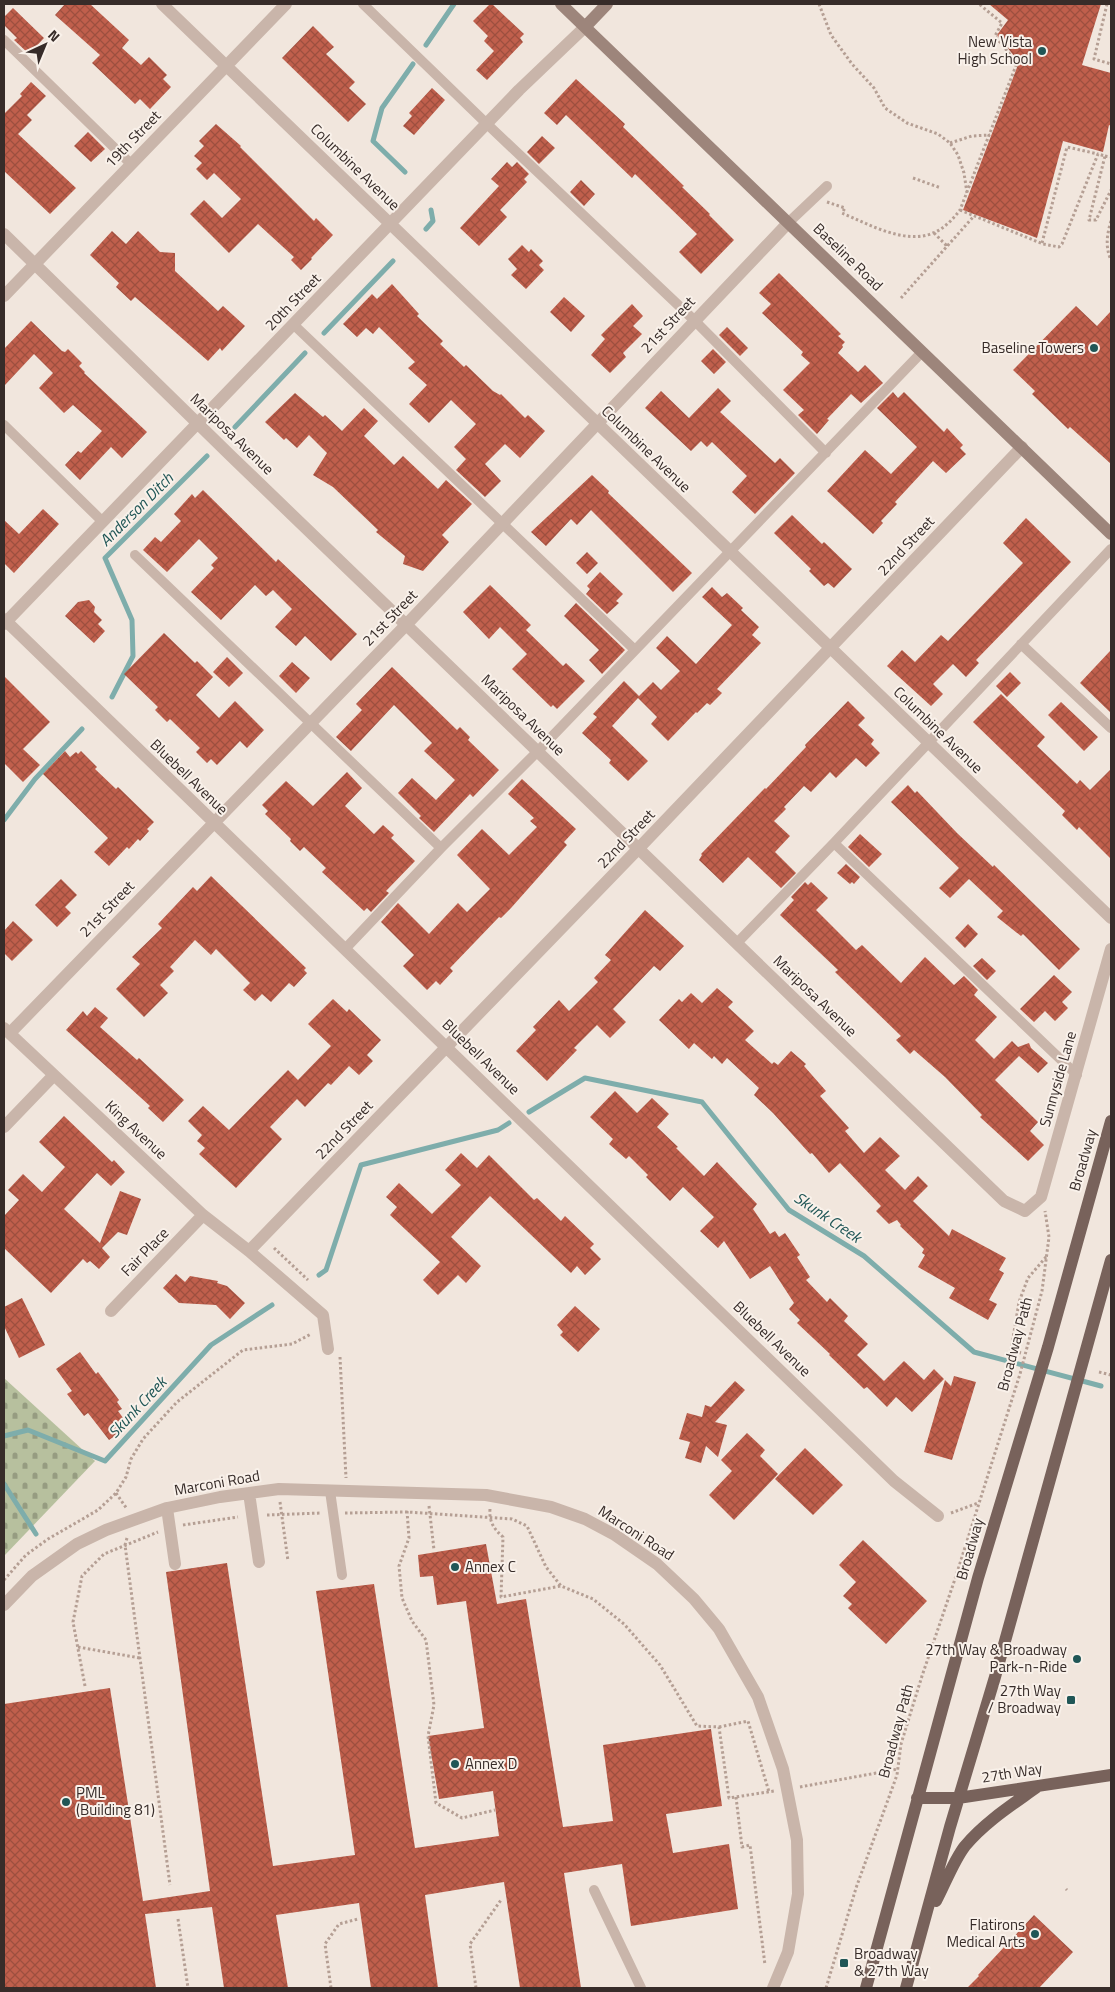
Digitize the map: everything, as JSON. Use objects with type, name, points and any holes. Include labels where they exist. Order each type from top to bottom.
[{"type":"main road","name":"Broadway","points":[[866,1988],[978,1578],[1048,1347],[1111,1120]]},
{"type":"main road","points":[[906,1988],[1111,1260]]},
{"type":"main road","name":"27th Way","points":[[917,1798],[958,1798],[1111,1775]]},
{"type":"main road","points":[[926,1921],[964,1847],[1003,1811],[1039,1786]]},
{"type":"street","name":"Columbine Avenue","points":[[162,4],[928,743],[1111,916]]},
{"type":"street","name":"19th Street","points":[[4,296],[286,4]]},
{"type":"street","name":"Baseline Road","points":[[561,4],[1111,534]]},
{"type":"street","name":"20th Street","points":[[5,621],[487,124],[608,4]]},
{"type":"street","name":"21st Street","points":[[7,1031],[406,625],[789,222]]},
{"type":"street","name":"Mariposa Avenue","points":[[4,234],[198,424],[1004,1201],[1025,1211]]},
{"type":"street","name":"22nd Street","points":[[250,1251],[831,649],[1022,447]]},
{"type":"street","name":"Bluebell Avenue","points":[[5,621],[894,1481],[938,1516]]},
{"type":"street","name":"Sunnyside Lane","points":[[1025,1211],[1041,1197],[1111,949]]},
{"type":"street","name":"King Avenue","points":[[7,1031],[204,1215],[250,1251],[323,1315],[334,1349]]},
{"type":"street","points":[[4,1127],[54,1076]]},
{"type":"street","name":"Fair Place","points":[[111,1311],[204,1215]]},
{"type":"street","name":"Marconi Road","points":[[4,1605],[32,1576],[77,1544],[131,1520],[167,1508],[220,1497],[279,1489],[491,1496],[551,1507],[585,1519],[657,1564],[694,1599],[719,1629],[758,1696],[783,1769],[797,1840],[798,1894],[788,1952],[773,1988]]},
{"type":"street","points":[[249,1493],[259,1562]]},
{"type":"street","points":[[167,1508],[175,1564]]},
{"type":"lane","points":[[364,4],[487,124],[694,320],[826,453]]},
{"type":"lane","points":[[4,40],[131,164]]},
{"type":"lane","points":[[789,222],[827,186]]},
{"type":"lane","points":[[294,325],[635,650]]},
{"type":"lane","points":[[345,949],[922,352]]},
{"type":"lane","points":[[4,425],[103,522]]},
{"type":"lane","points":[[737,943],[834,843],[1111,549]]},
{"type":"lane","points":[[135,555],[441,848]]},
{"type":"lane","points":[[1021,644],[1111,728]]},
{"type":"lane","points":[[834,843],[1077,1074]]},
{"type":"lane","points":[[330,1491],[342,1575]]},
{"type":"lane","points":[[594,1890],[640,1988]]},
{"type":"path","points":[[819,4],[831,34],[852,64],[874,88],[885,108],[907,123],[938,134],[950,143],[958,155],[964,172],[967,194]]},
{"type":"path","points":[[822,200],[845,208],[842,213],[903,235],[918,237],[934,233],[951,221],[960,210],[1017,62],[995,36],[1002,23],[979,4]]},
{"type":"path","points":[[1107,4],[1094,59],[1111,64]]},
{"type":"path","points":[[950,143],[972,136],[990,135]]},
{"type":"path","points":[[1042,243],[1067,147],[1111,158]]},
{"type":"path","points":[[960,210],[1042,243],[1059,247],[1062,244],[1098,154]]},
{"type":"path","points":[[1105,156],[1089,220],[1096,220],[1111,190]]},
{"type":"path","points":[[914,178],[941,188]]},
{"type":"path","points":[[901,298],[974,216]]},
{"type":"path","points":[[1111,221],[1107,235],[1108,252],[1111,260]]},
{"type":"path","points":[[934,233],[947,246]]},
{"type":"path","name":"Broadway Path","points":[[826,1988],[856,1888],[898,1769],[902,1744],[914,1701],[1020,1374],[1042,1291],[1049,1237],[1047,1218]]},
{"type":"path","points":[[274,1248],[313,1285]]},
{"type":"path","points":[[1021,1353],[1011,1350],[1019,1302],[1028,1278],[1047,1255]]},
{"type":"path","points":[[4,1580],[33,1550],[48,1538],[98,1510],[116,1493],[126,1477],[131,1460],[143,1439],[177,1402],[243,1350],[292,1344],[311,1336],[312,1328]]},
{"type":"path","points":[[334,1349],[347,1492],[356,1512]]},
{"type":"path","points":[[1099,1372],[1111,1375]]},
{"type":"path","points":[[279,1489],[288,1562]]},
{"type":"path","points":[[406,1494],[409,1538],[399,1566],[402,1598],[412,1621],[426,1640],[434,1705],[428,1736],[436,1803],[462,1818],[495,1810]]},
{"type":"path","points":[[427,1494],[434,1550]]},
{"type":"path","points":[[491,1496],[490,1517],[494,1529],[504,1538],[501,1597],[561,1586]]},
{"type":"path","points":[[938,1516],[957,1512],[978,1503]]},
{"type":"path","points":[[85,1686],[73,1622],[82,1576],[104,1554],[170,1527],[252,1515],[356,1512],[407,1512],[512,1519],[527,1526],[546,1567],[561,1586],[593,1599],[624,1624],[660,1665],[697,1726],[719,1727],[748,1721],[769,1792]]},
{"type":"path","points":[[131,1520],[125,1545],[170,1885]]},
{"type":"path","points":[[78,1647],[140,1658]]},
{"type":"path","points":[[719,1727],[729,1798],[787,1790],[898,1769]]},
{"type":"path","points":[[736,1797],[742,1847],[750,1845],[766,1973]]},
{"type":"path","points":[[476,1988],[470,1944],[501,1900]]},
{"type":"path","points":[[331,1988],[324,1944],[339,1924],[358,1918]]},
{"type":"path","points":[[178,1919],[188,1988]]},
{"type":"green space","points":[[4,1378],[95,1461],[4,1556]]},
{"type":"building","points":[[65,4],[90,4],[129,40],[122,48],[141,65],[149,57],[167,75],[163,79],[171,87],[150,109],[140,99],[135,104],[92,63],[100,55],[55,15]]},
{"type":"building","points":[[490,4],[524,34],[520,38],[523,42],[487,80],[476,70],[494,51],[484,41],[488,36],[473,21]]},
{"type":"building","name":"New Vista High School","points":[[989,4],[1101,4],[1082,65],[1111,73],[1111,126],[1109,125],[1103,152],[1063,141],[1037,238],[963,210],[1019,62],[997,35],[1008,20]]},
{"type":"building","points":[[13,8],[44,38],[29,54],[14,40],[17,38],[4,25],[4,17]]},
{"type":"building","points":[[313,26],[334,47],[326,54],[355,82],[349,88],[366,104],[348,122],[282,58]]},
{"type":"building","points":[[576,79],[625,124],[623,127],[684,186],[682,187],[734,240],[701,274],[679,252],[697,234],[635,174],[632,178],[566,115],[557,125],[544,113]]},
{"type":"building","points":[[31,82],[46,96],[27,115],[32,120],[18,134],[76,188],[50,214],[4,171],[4,114],[22,96],[20,94]]},
{"type":"building","points":[[432,88],[445,100],[414,135],[403,126],[412,116],[409,113]]},
{"type":"building","points":[[216,124],[241,146],[314,221],[316,218],[333,235],[301,270],[291,260],[294,257],[258,224],[229,253],[190,214],[204,200],[222,218],[241,199],[214,173],[207,180],[196,169],[202,163],[194,156],[204,146],[199,141]]},
{"type":"building","points":[[88,132],[105,149],[91,162],[74,146]]},
{"type":"building","points":[[542,136],[555,148],[539,164],[527,152]]},
{"type":"building","points":[[507,162],[512,167],[517,162],[529,174],[524,179],[527,182],[500,210],[507,217],[479,246],[460,228],[499,186],[491,179]]},
{"type":"building","points":[[581,180],[595,194],[584,206],[570,192]]},
{"type":"building","points":[[112,231],[126,244],[138,231],[160,252],[175,253],[175,271],[218,311],[223,306],[245,326],[222,351],[220,348],[208,361],[135,297],[131,301],[116,287],[119,283],[90,255]]},
{"type":"building","points":[[522,245],[529,252],[531,249],[543,261],[539,265],[544,270],[526,289],[511,275],[517,269],[508,259]]},
{"type":"building","points":[[779,273],[841,334],[838,336],[845,342],[838,353],[858,372],[865,365],[883,383],[861,403],[851,394],[827,419],[829,420],[817,434],[798,415],[804,410],[783,390],[810,363],[801,355],[803,352],[762,313],[771,304],[759,293]]},
{"type":"building","points":[[392,284],[419,314],[417,316],[443,341],[440,344],[464,367],[466,365],[493,391],[501,394],[525,418],[528,415],[545,431],[520,458],[505,444],[485,464],[501,481],[485,497],[456,470],[466,459],[454,447],[476,424],[451,400],[429,423],[409,404],[427,385],[408,368],[415,362],[379,327],[373,334],[366,328],[357,337],[343,324],[372,294],[377,299]]},
{"type":"building","points":[[564,297],[585,316],[571,332],[550,312]]},
{"type":"building","points":[[632,304],[643,316],[633,326],[642,334],[623,353],[626,357],[610,373],[591,355],[605,339],[601,335]]},
{"type":"building","points":[[1076,306],[1097,326],[1111,311],[1111,464],[1070,427],[1068,429],[1032,394],[1035,391],[1013,370]]},
{"type":"building","points":[[31,321],[62,351],[65,352],[68,349],[82,363],[79,366],[84,373],[147,432],[122,458],[111,447],[80,480],[65,465],[78,451],[81,453],[102,431],[73,405],[64,413],[39,388],[53,373],[34,354],[4,386],[4,349]]},
{"type":"building","points":[[727,327],[748,348],[740,356],[719,335]]},
{"type":"building","points":[[713,349],[726,362],[714,374],[701,361]]},
{"type":"building","points":[[718,388],[731,401],[720,412],[775,463],[780,458],[795,473],[755,514],[732,492],[747,476],[712,442],[707,447],[701,441],[691,451],[645,408],[661,391],[689,418]]},
{"type":"building","points":[[893,392],[898,398],[904,392],[944,432],[947,428],[963,445],[960,448],[966,454],[946,473],[933,461],[895,502],[897,504],[881,521],[883,523],[873,534],[827,491],[865,450],[891,474],[917,447],[877,408]]},
{"type":"building","points":[[295,393],[323,417],[325,415],[342,431],[364,408],[378,421],[364,436],[394,465],[403,456],[438,489],[446,480],[472,504],[442,535],[449,542],[423,571],[403,564],[405,556],[376,532],[378,530],[333,487],[313,475],[327,453],[309,435],[297,448],[286,438],[284,440],[265,422]]},
{"type":"building","points":[[592,475],[609,491],[608,493],[692,573],[673,592],[591,510],[577,525],[571,519],[546,546],[531,532]]},
{"type":"building","points":[[203,490],[276,562],[278,559],[357,634],[331,661],[305,636],[296,646],[275,627],[292,609],[273,590],[266,596],[255,585],[221,620],[191,592],[214,568],[211,565],[218,558],[199,539],[167,572],[143,550],[155,537],[161,542],[181,521],[174,514],[192,494],[195,498]]},
{"type":"building","points":[[43,509],[59,524],[14,573],[4,563],[4,520],[19,534]]},
{"type":"building","points":[[792,515],[852,569],[834,588],[828,583],[824,586],[809,571],[811,569],[774,533]]},
{"type":"building","points":[[1026,518],[1071,562],[976,660],[979,663],[966,677],[953,664],[933,684],[943,694],[931,706],[887,666],[902,650],[915,662],[941,635],[948,641],[1023,563],[1003,543]]},
{"type":"building","points":[[587,552],[598,563],[587,574],[576,563]]},
{"type":"building","points":[[600,572],[623,594],[616,601],[619,603],[607,614],[586,594],[590,589],[587,586]]},
{"type":"building","points":[[490,585],[531,625],[526,630],[563,666],[566,663],[585,681],[557,709],[553,705],[551,707],[512,669],[527,654],[500,627],[489,639],[463,612]]},
{"type":"building","points":[[712,587],[722,597],[727,593],[743,608],[741,610],[759,627],[752,635],[761,643],[717,689],[722,693],[710,705],[707,703],[696,712],[668,741],[651,724],[657,717],[638,698],[612,726],[648,761],[628,781],[609,763],[611,760],[582,733],[597,717],[593,714],[624,681],[639,696],[653,682],[661,690],[680,671],[656,648],[667,636],[696,664],[732,625],[702,597]]},
{"type":"building","points":[[89,600],[95,607],[94,612],[102,620],[98,624],[105,631],[94,643],[65,616],[78,602]]},
{"type":"building","points":[[576,603],[625,650],[602,674],[589,660],[599,650],[564,616]]},
{"type":"building","points":[[164,633],[195,663],[197,661],[213,677],[196,695],[219,718],[235,701],[264,730],[247,748],[240,741],[217,765],[211,759],[207,763],[196,752],[200,748],[170,719],[167,722],[155,710],[158,707],[124,674]]},
{"type":"building","points":[[1111,650],[1111,713],[1080,683]]},
{"type":"building","points":[[227,657],[243,673],[229,687],[213,672]]},
{"type":"building","points":[[292,662],[310,678],[296,693],[279,676]]},
{"type":"building","points":[[392,667],[457,730],[460,727],[470,737],[468,740],[499,770],[473,797],[470,794],[434,832],[419,818],[421,816],[398,793],[412,778],[436,800],[455,780],[424,751],[432,743],[394,705],[351,751],[336,737],[362,710],[356,704]]},
{"type":"building","points":[[1010,672],[1021,683],[1007,697],[996,686]]},
{"type":"building","points":[[4,676],[50,722],[23,749],[40,765],[23,782],[4,763]]},
{"type":"building","points":[[1001,694],[1045,737],[1037,746],[1077,784],[1080,780],[1090,790],[1111,769],[1111,859],[1079,827],[1077,830],[1062,815],[1065,811],[973,722]]},
{"type":"building","points":[[848,701],[865,718],[858,725],[874,740],[871,744],[880,753],[866,767],[856,758],[836,778],[830,772],[811,792],[804,786],[784,807],[786,809],[774,821],[790,836],[775,852],[796,873],[781,888],[748,857],[723,883],[699,860],[701,854],[766,789]]},
{"type":"building","points":[[1061,702],[1098,737],[1084,751],[1048,715]]},
{"type":"building","points":[[65,751],[70,757],[76,752],[78,754],[81,751],[97,767],[95,769],[116,789],[118,787],[154,822],[140,841],[138,839],[129,849],[127,847],[109,866],[94,852],[108,838],[43,774]]},
{"type":"building","points":[[347,772],[362,788],[345,806],[374,834],[383,825],[394,835],[391,838],[415,861],[386,891],[389,893],[371,912],[367,908],[364,911],[322,872],[326,868],[304,847],[300,851],[290,841],[291,839],[265,814],[268,811],[262,805],[286,781],[313,806]]},
{"type":"building","points":[[522,779],[576,829],[564,842],[567,845],[511,908],[501,918],[499,917],[450,968],[453,971],[440,985],[436,981],[427,990],[403,966],[414,955],[381,922],[398,903],[429,934],[458,903],[467,912],[490,889],[457,855],[482,829],[509,855],[537,827],[530,821],[534,818],[508,794]]},
{"type":"building","points":[[908,785],[915,793],[917,791],[957,833],[993,867],[994,865],[1080,949],[1059,970],[1023,934],[1021,936],[997,917],[1003,911],[969,879],[950,898],[939,888],[959,868],[891,802]]},
{"type":"building","points":[[860,834],[882,854],[869,867],[848,847]]},
{"type":"building","points":[[846,864],[860,877],[854,884],[852,882],[850,884],[837,873]]},
{"type":"building","points":[[211,876],[306,968],[304,970],[307,973],[294,987],[289,983],[271,1002],[262,994],[255,1001],[243,990],[250,983],[216,949],[211,955],[195,940],[170,967],[174,971],[160,985],[168,993],[144,1017],[116,989],[140,964],[132,957],[162,928],[158,924],[193,887],[197,891]]},
{"type":"building","points":[[61,879],[77,895],[65,907],[71,913],[57,927],[35,905]]},
{"type":"building","points":[[805,882],[808,885],[811,882],[828,898],[816,910],[856,950],[862,945],[901,983],[925,957],[954,985],[964,976],[978,990],[974,995],[997,1017],[975,1040],[994,1059],[1012,1041],[1018,1047],[1029,1043],[1031,1048],[1048,1063],[1038,1073],[1019,1056],[995,1080],[1038,1122],[1030,1131],[1044,1145],[1028,1161],[980,1117],[982,1115],[945,1077],[914,1050],[910,1054],[896,1040],[901,1036],[835,972],[838,970],[780,915],[794,900],[791,897]]},
{"type":"building","points":[[645,910],[684,946],[660,971],[654,966],[613,1009],[626,1022],[610,1038],[597,1025],[574,1048],[577,1050],[547,1081],[516,1051],[536,1030],[533,1027],[559,1000],[569,1011],[598,982],[594,978],[611,960],[605,955]]},
{"type":"building","points":[[13,921],[33,940],[12,961],[4,953],[4,931]]},
{"type":"building","points":[[968,924],[978,934],[965,948],[955,938]]},
{"type":"building","points":[[982,958],[996,971],[987,980],[973,966]]},
{"type":"building","points":[[1054,975],[1072,992],[1062,1002],[1068,1008],[1055,1021],[1045,1011],[1034,1022],[1020,1009]]},
{"type":"building","points":[[717,988],[733,1002],[728,1007],[754,1031],[745,1040],[772,1064],[774,1062],[778,1065],[791,1051],[806,1064],[804,1066],[826,1091],[820,1096],[849,1128],[845,1131],[864,1153],[880,1137],[900,1156],[885,1170],[905,1190],[918,1176],[928,1186],[913,1201],[949,1236],[952,1229],[1006,1258],[999,1270],[1004,1273],[989,1300],[997,1304],[988,1320],[949,1298],[955,1288],[918,1267],[925,1255],[922,1253],[924,1249],[900,1226],[897,1220],[889,1224],[876,1211],[881,1206],[840,1163],[829,1173],[812,1153],[810,1154],[754,1095],[759,1088],[727,1058],[722,1064],[714,1056],[712,1059],[694,1043],[689,1049],[659,1020],[679,999],[682,1002],[691,993],[702,1003]]},
{"type":"building","points":[[333,999],[347,1012],[349,1009],[381,1040],[367,1055],[373,1061],[359,1075],[349,1066],[331,1085],[328,1083],[305,1107],[297,1099],[270,1127],[282,1139],[236,1188],[199,1154],[205,1148],[197,1141],[202,1135],[188,1121],[203,1106],[229,1130],[288,1070],[298,1080],[331,1046],[308,1024]]},
{"type":"building","points":[[95,1007],[108,1018],[100,1027],[137,1060],[139,1058],[184,1100],[163,1122],[148,1108],[150,1106],[66,1030],[83,1011],[87,1016]]},
{"type":"building","points":[[615,1091],[637,1113],[652,1098],[669,1114],[657,1127],[678,1147],[676,1148],[704,1176],[717,1162],[757,1204],[753,1209],[770,1234],[775,1231],[779,1237],[785,1233],[800,1255],[797,1257],[810,1277],[806,1280],[827,1302],[830,1298],[848,1316],[844,1321],[868,1344],[857,1355],[884,1381],[904,1361],[924,1380],[934,1369],[944,1379],[912,1412],[896,1397],[887,1407],[867,1387],[864,1389],[797,1323],[800,1320],[789,1309],[794,1303],[770,1266],[750,1279],[724,1241],[718,1248],[700,1231],[714,1217],[683,1187],[670,1201],[646,1177],[648,1175],[629,1156],[626,1159],[609,1144],[613,1139],[590,1117]]},
{"type":"building","points":[[64,1116],[125,1172],[111,1186],[97,1173],[64,1209],[100,1243],[120,1191],[141,1199],[127,1235],[118,1232],[102,1248],[110,1257],[99,1269],[90,1261],[87,1263],[83,1259],[51,1293],[4,1248],[4,1216],[19,1200],[8,1190],[23,1174],[42,1192],[65,1167],[39,1142]]},
{"type":"building","points":[[461,1153],[477,1168],[489,1155],[534,1200],[537,1198],[561,1221],[565,1216],[594,1244],[590,1248],[601,1259],[585,1275],[577,1266],[571,1273],[490,1196],[451,1237],[481,1266],[466,1283],[458,1275],[438,1295],[423,1280],[440,1262],[390,1215],[397,1207],[386,1197],[399,1183],[432,1214],[461,1185],[445,1170]]},
{"type":"building","points":[[176,1274],[185,1282],[190,1276],[218,1281],[217,1283],[227,1286],[245,1303],[230,1319],[216,1305],[179,1303],[163,1288]]},
{"type":"building","points":[[22,1298],[45,1345],[19,1358],[4,1326],[4,1307]]},
{"type":"building","points":[[575,1306],[600,1329],[578,1352],[560,1335],[563,1332],[557,1325]]},
{"type":"building","points":[[80,1352],[119,1400],[117,1402],[122,1409],[118,1411],[129,1426],[109,1440],[88,1413],[84,1416],[67,1394],[72,1391],[56,1369]]},
{"type":"building","points":[[954,1376],[976,1382],[952,1460],[924,1452],[945,1380],[951,1386]]},
{"type":"building","points":[[735,1381],[745,1390],[715,1422],[727,1425],[718,1457],[706,1446],[701,1463],[685,1458],[690,1442],[679,1439],[687,1413],[702,1417],[705,1405],[711,1407]]},
{"type":"building","points":[[747,1433],[765,1450],[760,1456],[778,1474],[734,1520],[709,1495],[732,1471],[721,1460]]},
{"type":"building","points":[[805,1448],[843,1485],[813,1515],[775,1479]]},
{"type":"building","points":[[863,1540],[927,1601],[886,1644],[848,1608],[852,1604],[843,1596],[856,1582],[839,1565]]},
{"type":"building","points":[[486,1544],[497,1604],[526,1599],[563,1827],[613,1821],[603,1745],[711,1729],[722,1806],[666,1814],[673,1853],[729,1844],[738,1909],[631,1926],[622,1864],[564,1873],[581,1988],[520,1988],[504,1882],[425,1895],[438,1988],[371,1988],[359,1903],[276,1915],[288,1988],[224,1988],[212,1907],[145,1914],[156,1988],[4,1988],[4,1704],[110,1688],[143,1901],[210,1891],[166,1572],[227,1563],[273,1866],[355,1855],[316,1591],[374,1584],[415,1848],[499,1836],[493,1791],[439,1799],[428,1736],[484,1728],[466,1601],[437,1605],[433,1576],[420,1577],[418,1555]]},
{"type":"building","name":"Flatirons Medical Arts","points":[[1034,1915],[1073,1952],[1039,1988],[967,1988],[979,1976]]},
{"type":"waterway","name":"Anderson Ditch","points":[[426,45],[454,4]]},
{"type":"waterway","name":"Anderson Ditch","points":[[405,172],[373,141],[382,108],[413,64]]},
{"type":"waterway","name":"Anderson Ditch","points":[[426,229],[433,221],[431,210]]},
{"type":"waterway","name":"Anderson Ditch","points":[[324,333],[393,261]]},
{"type":"waterway","name":"Anderson Ditch","points":[[235,427],[305,353]]},
{"type":"waterway","name":"Anderson Ditch","points":[[112,697],[133,656],[132,620],[105,558],[207,456]]},
{"type":"waterway","name":"Anderson Ditch","points":[[4,820],[35,779],[82,729]]},
{"type":"waterway","name":"Skunk Creek","points":[[529,1112],[585,1078],[702,1102],[789,1210],[864,1256],[974,1352],[1101,1386]]},
{"type":"waterway","name":"Skunk Creek","points":[[319,1275],[326,1270],[361,1165],[498,1130],[509,1123]]},
{"type":"waterway","name":"Skunk Creek","points":[[4,1436],[28,1430],[105,1461],[211,1345],[272,1305]]},
{"type":"waterway","name":"Anderson Ditch","points":[[4,1484],[36,1534]]},
{"type":"place","name":"New Vista High School","points":[[1042,51]]},
{"type":"place","name":"Baseline Towers","points":[[1094,348]]},
{"type":"place","name":"Annex C","points":[[455,1567]]},
{"type":"place","name":"27th Way & Broadway Park-n-Ride","points":[[1077,1659]]},
{"type":"place","name":"27th Way / Broadway","points":[[1071,1700]]},
{"type":"place","name":"Annex D","points":[[455,1764]]},
{"type":"place","name":"PML (Building 81)","points":[[66,1802]]},
{"type":"place","name":"Flatirons Medical Arts","points":[[1035,1934]]},
{"type":"place","name":"Broadway & 27th Way","points":[[844,1963]]}]
